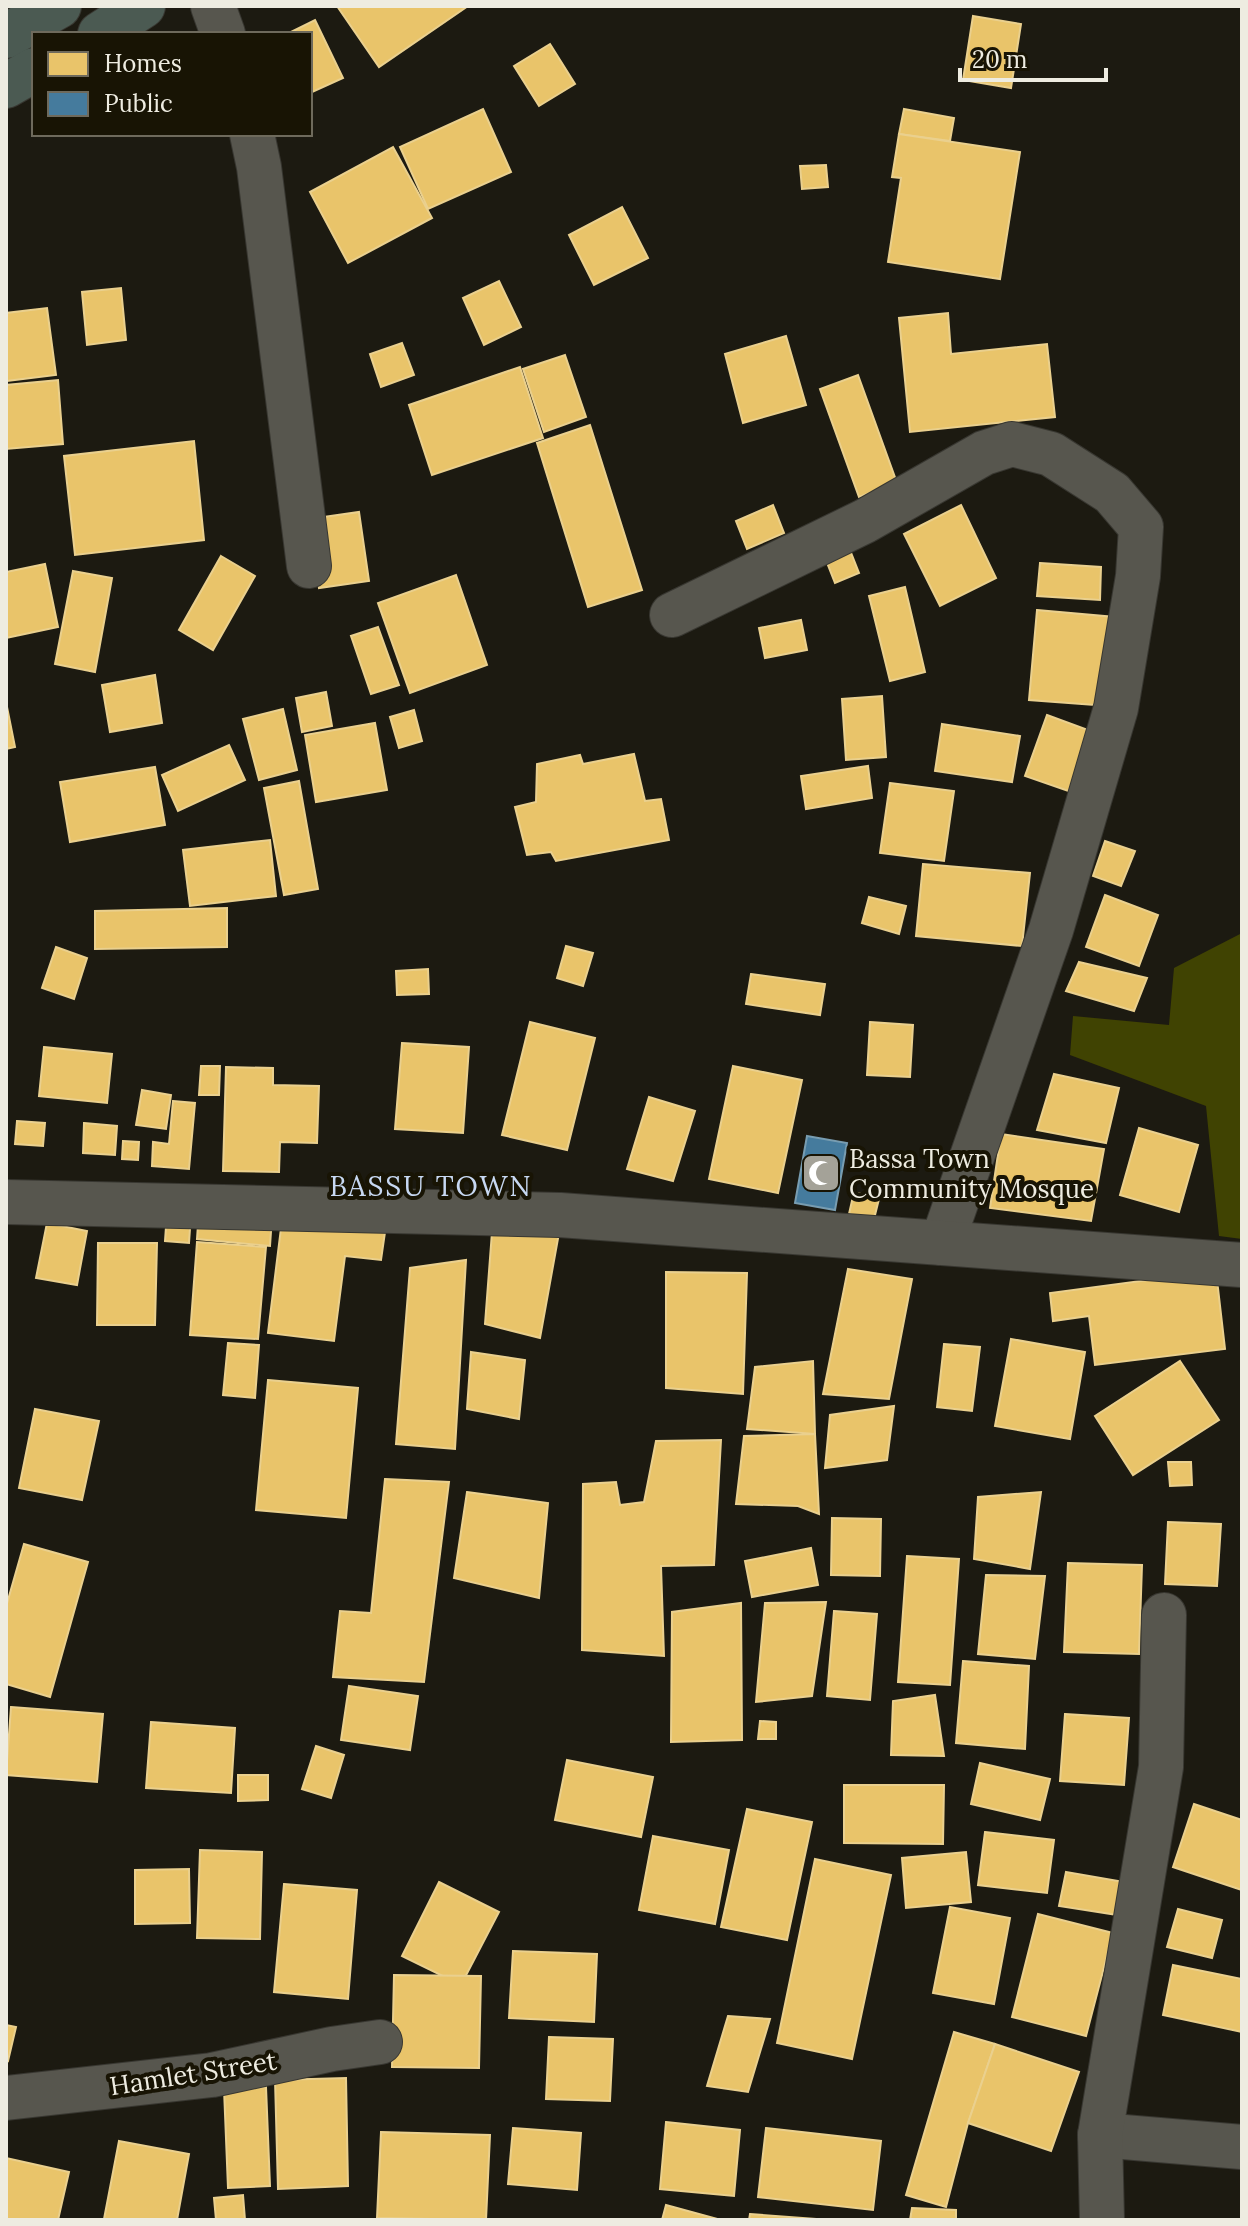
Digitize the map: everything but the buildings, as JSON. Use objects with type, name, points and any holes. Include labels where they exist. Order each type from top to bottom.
[{"type":"highway","points":[[6,36],[59,6]]},
{"type":"highway","points":[[103,32],[143,6]]},
{"type":"highway","points":[[6,86],[32,71]]},
{"type":"street","points":[[213,6],[222,32]]},
{"type":"street","points":[[252,136],[259,167],[309,566]]},
{"type":"street","points":[[672,615],[865,521],[984,453],[1012,444],[1051,454],[1112,493],[1141,527],[1138,576],[1116,708],[1051,930],[942,1243]]},
{"type":"street","points":[[6,1202],[560,1215],[1242,1265]]},
{"type":"street","points":[[1102,2220],[1100,2135],[1161,1767],[1164,1615]]},
{"type":"street","name":"Hamlet Street","points":[[6,2098],[212,2075],[380,2042]]},
{"type":"street","points":[[1100,2135],[1242,2147]]},
{"type":"shaded area","points":[[1242,933],[1242,1239],[1219,1236],[1206,1106],[1070,1055],[1073,1016],[1169,1025],[1174,968]]},
{"type":"place","name":"Bassa Town Community Mosque","points":[[821,1173]]},
{"type":"district","name":"BASSU TOWN","points":[[431,1186]]}]
